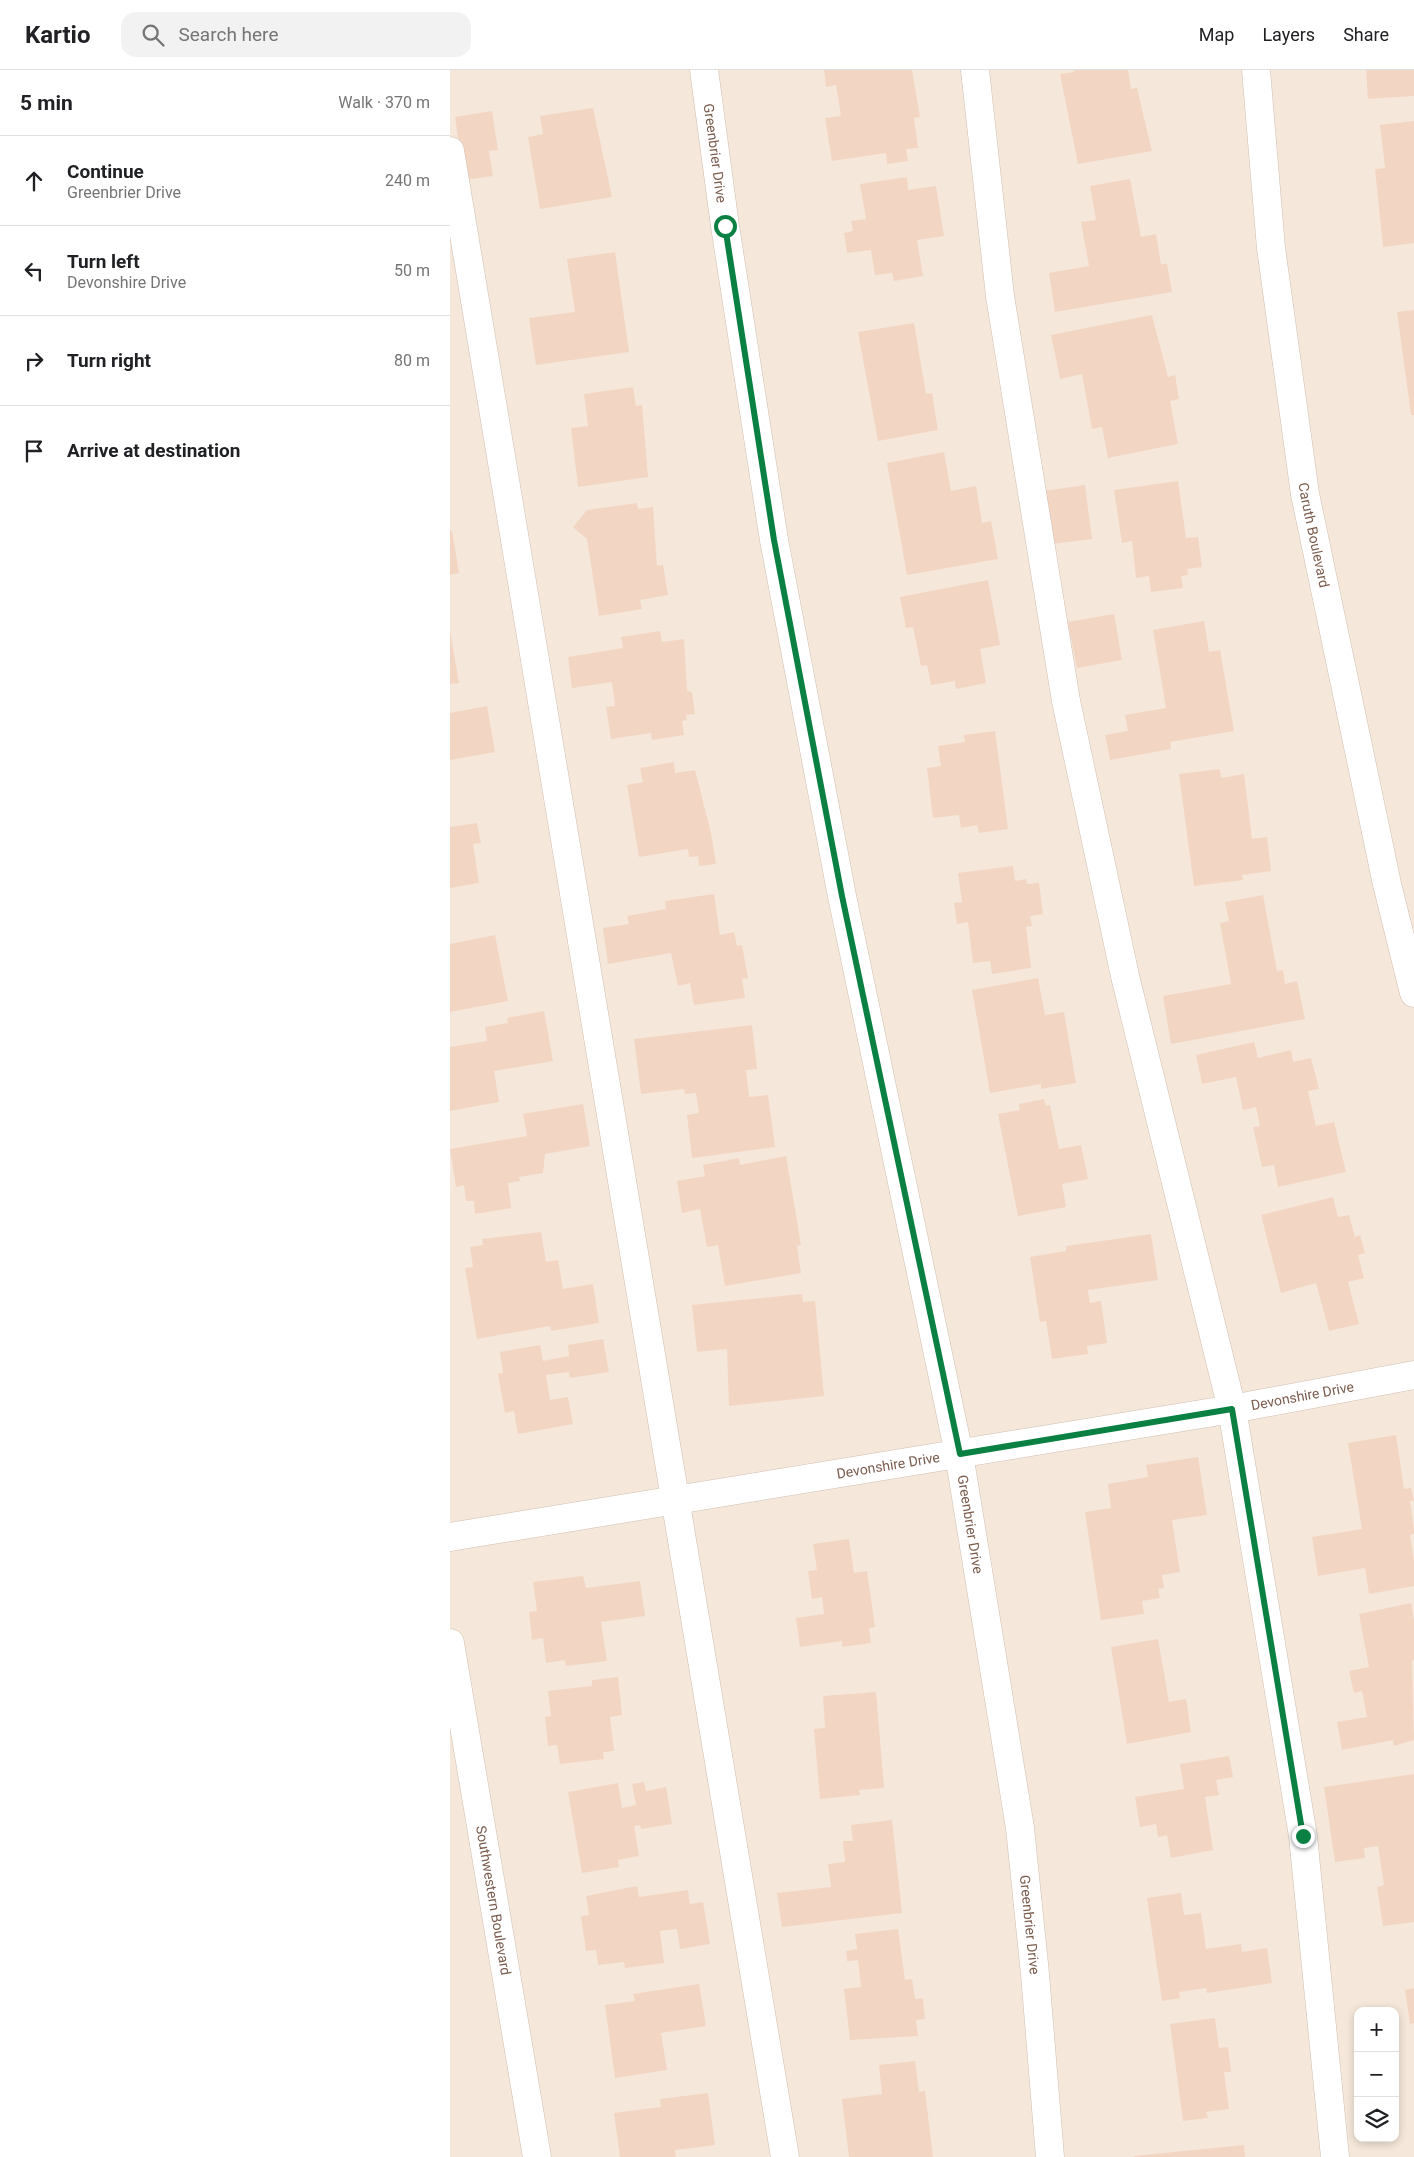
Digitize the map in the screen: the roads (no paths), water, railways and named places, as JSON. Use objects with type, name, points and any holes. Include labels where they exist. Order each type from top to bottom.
[{"type":"street","name":"Greenbrier Drive","points":[[704,70],[725,226],[774,540],[842,896],[960,1454],[1020,1828],[1035,1974],[1050,2157]]},
{"type":"street","points":[[975,70],[1000,296],[1066,701],[1125,976],[1232,1409],[1303,1836],[1335,2157]]},
{"type":"street","name":"Caruth Boulevard","points":[[1256,70],[1271,248],[1305,494],[1387,884],[1414,993]]},
{"type":"street","points":[[450,151],[785,2157]]},
{"type":"street","name":"Devonshire Drive","points":[[450,1537],[1232,1409],[1414,1375]]},
{"type":"street","name":"Southwestern Boulevard","points":[[450,1643],[537,2157]]}]
